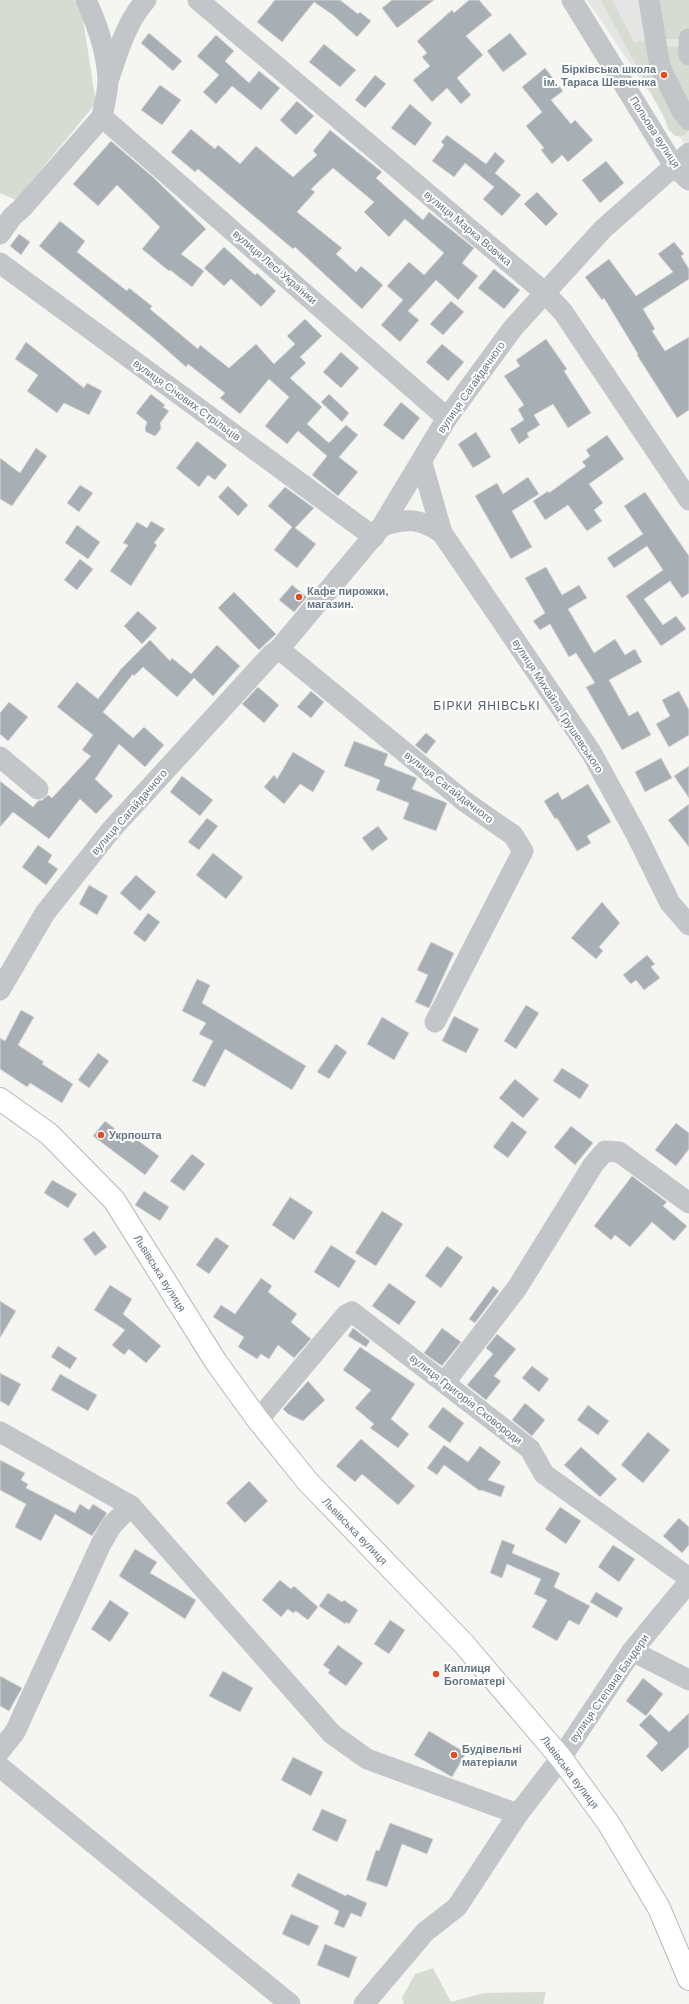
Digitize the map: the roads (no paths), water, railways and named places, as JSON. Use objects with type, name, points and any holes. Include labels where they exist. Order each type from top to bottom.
[{"type":"main road","name":"Львівська вулиця","points":[[0,1099],[49,1134],[114,1200],[216,1362],[258,1420],[308,1482],[464,1643],[562,1758],[609,1824],[659,1908],[689,1979]]},
{"type":"street","points":[[86,0],[95,23],[108,81]]},
{"type":"street","points":[[0,234],[6,215],[22,208],[102,117],[108,81],[122,41],[140,7],[146,0]]},
{"type":"street","name":"вулиця Марка Вовчка","points":[[198,0],[544,292],[563,312],[689,500]]},
{"type":"street","name":"Польова вулиця","points":[[572,0],[684,166]]},
{"type":"street","points":[[649,0],[660,67],[682,111],[689,120]]},
{"type":"street","points":[[689,39],[689,55]]},
{"type":"street","name":"вулиця Лесі Українки","points":[[102,117],[448,418]]},
{"type":"street","name":"вулиця Сагайдачного","points":[[0,990],[45,913],[111,830],[271,655],[279,649],[378,532],[422,463],[448,418],[513,328],[544,292],[603,229],[684,166]]},
{"type":"street","name":"вулиця Січових Стрільців","points":[[0,263],[378,532]]},
{"type":"street","name":"вулиця Михайла Грушевського","points":[[422,463],[442,532],[590,752],[637,836],[670,903],[689,925]]},
{"type":"street","name":"вулиця Михайла Грушевського","points":[[378,532],[396,521],[410,520],[425,522],[442,532]]},
{"type":"street","name":"вулиця Сагайдачного","points":[[279,649],[464,801],[513,835],[523,851],[435,1022]]},
{"type":"street","points":[[0,757],[38,789]]},
{"type":"street","points":[[445,1382],[517,1288],[585,1178],[604,1151],[619,1152],[689,1204]]},
{"type":"street","name":"вулиця Григорія Сковороди","points":[[258,1420],[346,1315],[352,1312],[445,1382],[530,1449],[544,1474],[689,1578]]},
{"type":"street","points":[[0,1432],[131,1506],[332,1734],[367,1759],[518,1814]]},
{"type":"street","points":[[0,1751],[15,1732],[101,1544],[112,1525],[131,1506]]},
{"type":"street","name":"вулиця Степана Бандери","points":[[364,2004],[425,1932],[457,1907],[518,1814],[562,1758],[632,1651],[689,1582]]},
{"type":"street","points":[[632,1651],[689,1680]]},
{"type":"street","points":[[0,1767],[290,2004]]},
{"type":"place","name":"Бірківська школа ім. Тараса Шевченка","points":[[664,75]]},
{"type":"place","name":"Кафе пирожки, магазин.","points":[[299,597]]},
{"type":"place","name":"Укрпошта","points":[[101,1135]]},
{"type":"place","name":"Каплиця Богоматері","points":[[436,1674]]},
{"type":"place","name":"Будівельні матеріали","points":[[454,1755]]},
{"type":"district","name":"БІРКИ ЯНІВСЬКІ","points":[[487,706]]}]
